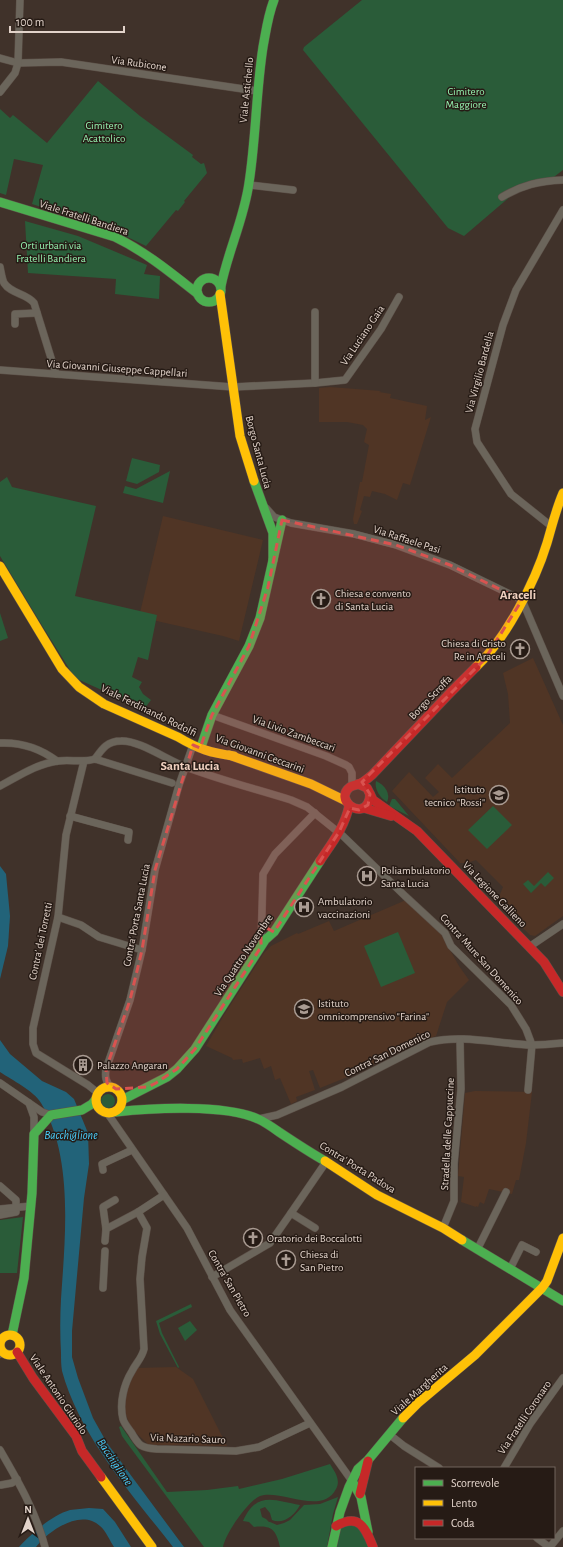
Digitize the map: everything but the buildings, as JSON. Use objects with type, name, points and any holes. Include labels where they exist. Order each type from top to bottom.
[{"type":"street","points":[[0,92],[15,73],[18,63],[20,0]]},
{"type":"street","name":"Viale Astichello","points":[[220,290],[224,266],[236,232],[249,185],[257,91],[263,47],[271,7],[274,0]]},
{"type":"street","name":"Via Rubicone","points":[[0,58],[18,63],[61,62],[257,91]]},
{"type":"street","points":[[502,197],[517,188],[544,181],[563,179]]},
{"type":"street","points":[[249,185],[293,190]]},
{"type":"street","name":"Viale Fratelli Bandiera","points":[[0,202],[115,237],[148,255],[177,276],[187,280],[205,279]]},
{"type":"street","name":"Via Virgilio Bardella","points":[[551,526],[511,494],[477,442],[475,429],[503,325],[516,290],[563,210]]},
{"type":"street","points":[[205,279],[216,280],[220,290],[215,300],[207,301],[200,298],[198,294],[198,286],[205,279],[218,274],[224,266]]},
{"type":"street","points":[[0,267],[3,282],[8,288],[31,299],[34,303],[56,374]]},
{"type":"street","name":"Viale Fratelli Bandiera","points":[[177,276],[184,285],[198,294]]},
{"type":"street","name":"Borgo Santa Lucia","points":[[220,290],[240,436],[273,533],[273,560]]},
{"type":"street","name":"Via Luciano Gaia","points":[[233,387],[345,380],[381,330],[399,297]]},
{"type":"street","name":"Borgo Santa Lucia","points":[[207,301],[219,315],[224,324]]},
{"type":"street","points":[[315,312],[315,383]]},
{"type":"street","points":[[15,324],[15,314],[37,313]]},
{"type":"street","name":"Via Giovanni Giuseppe Cappellari","points":[[0,370],[233,387]]},
{"type":"street","name":"Borgo Scroffa","points":[[353,786],[372,775],[450,693],[485,659],[500,639],[522,600],[547,543],[556,509],[563,493]]},
{"type":"street","points":[[262,503],[274,517],[280,519]]},
{"type":"street","points":[[270,525],[280,519]]},
{"type":"street","name":"Borgo Santa Lucia","points":[[198,745],[212,715],[249,646],[260,618],[273,560],[280,519]]},
{"type":"street","name":"Via Raffaele Pasi","points":[[280,519],[354,534],[396,545],[450,565],[522,600]]},
{"type":"street","name":"Viale Ferdinando Rodolfi","points":[[0,566],[62,669],[79,687],[104,704],[178,737]]},
{"type":"street","points":[[522,600],[563,696]]},
{"type":"street","name":"Via Livio Zambeccari","points":[[212,715],[338,761],[349,767],[351,770],[353,775],[353,786]]},
{"type":"street","name":"Via Giovanni Ceccarini","points":[[178,737],[311,784],[348,804]]},
{"type":"street","name":"Contra' Mure San Domenico","points":[[96,759],[103,747],[108,744],[115,741],[129,741],[186,767],[291,800],[307,807],[339,832],[445,933],[451,946],[511,1006],[526,1029],[532,1044]]},
{"type":"street","points":[[0,743],[25,745],[46,753],[57,761]]},
{"type":"street","name":"Contra' Porta Santa Lucia","points":[[114,1088],[109,1085],[106,1079],[106,1069],[130,1000],[142,950],[155,870],[179,786],[186,767],[198,745]]},
{"type":"street","points":[[0,786],[40,764],[57,761],[84,761],[96,759],[172,783]]},
{"type":"street","name":"Contra' dei Torretti","points":[[84,761],[66,835],[58,918],[33,1028],[33,1044],[36,1053],[80,1080],[94,1102]]},
{"type":"street","points":[[370,792],[364,786],[353,786],[346,792],[348,804],[354,809],[362,809],[368,804],[370,792],[372,775]]},
{"type":"street","name":"Via Giovanni Ceccarini","points":[[311,784],[334,788],[353,786]]},
{"type":"street","name":"Via Legione Gallieno","points":[[370,792],[378,804],[403,819],[417,831],[530,947],[544,962],[563,992]]},
{"type":"street","name":"Via Quattro Novembre","points":[[345,823],[348,804]]},
{"type":"street","name":"Via Legione Gallieno","points":[[362,809],[403,819]]},
{"type":"street","name":"Via Quattro Novembre","points":[[114,1109],[177,1070],[194,1050],[265,940],[274,932],[345,823],[362,809]]},
{"type":"street","points":[[261,947],[263,874],[274,854],[315,813]]},
{"type":"street","points":[[70,816],[129,832],[128,840]]},
{"type":"street","points":[[58,918],[81,925],[99,937],[142,950]]},
{"type":"street","points":[[530,947],[563,924]]},
{"type":"street","points":[[261,927],[274,932]]},
{"type":"street","name":"Contra' San Domenico","points":[[259,1119],[277,1115],[342,1087],[430,1042],[460,1040],[532,1044],[563,1043]]},
{"type":"street","name":"Stradella delle Cappuccine","points":[[442,1228],[454,1201],[454,1164],[461,1089],[460,1040]]},
{"type":"street","points":[[528,1090],[532,1044]]},
{"type":"street","points":[[0,1083],[46,1116],[34,1134]]},
{"type":"street","name":"Via Quattro Novembre","points":[[94,1102],[104,1088],[129,1090],[148,1087]]},
{"type":"street","points":[[94,1102],[97,1107],[114,1109],[122,1096],[114,1088]]},
{"type":"street","name":"Contra' Porta Padova","points":[[46,1116],[81,1111],[94,1102],[114,1109],[224,1111],[246,1114],[259,1119],[377,1195],[478,1248],[563,1301]]},
{"type":"street","points":[[12,1335],[24,1278],[32,1206],[34,1117],[29,1103]]},
{"type":"street","name":"Contra' San Pietro","points":[[114,1109],[132,1150],[187,1228],[230,1310],[352,1480]]},
{"type":"street","points":[[104,1170],[102,1164],[132,1150]]},
{"type":"street","points":[[212,1277],[270,1243],[326,1162]]},
{"type":"street","points":[[0,1187],[11,1197],[16,1212],[0,1215]]},
{"type":"street","points":[[478,1248],[506,1192]]},
{"type":"street","points":[[106,1229],[138,1212],[164,1195]]},
{"type":"street","points":[[105,1241],[106,1229],[103,1207],[115,1200]]},
{"type":"street","points":[[0,1209],[32,1206]]},
{"type":"street","name":"Via Nazario Sauro","points":[[138,1212],[147,1228],[140,1279],[144,1349],[142,1356],[131,1371],[125,1383],[122,1401],[123,1419],[139,1445],[152,1449],[236,1451],[259,1447],[310,1423]]},
{"type":"street","points":[[292,1212],[315,1228]]},
{"type":"street","points":[[542,1288],[547,1281],[563,1238]]},
{"type":"street","points":[[510,1269],[522,1246],[536,1252]]},
{"type":"street","points":[[103,1288],[105,1251]]},
{"type":"street","name":"Viale Margherita","points":[[332,1547],[336,1526],[345,1497],[358,1469],[368,1460],[389,1434],[418,1403],[475,1355],[542,1288]]},
{"type":"street","points":[[12,1335],[16,1336],[20,1342],[19,1349],[17,1352],[8,1354],[1,1352],[0,1345],[2,1339],[12,1335]]},
{"type":"street","name":"Viale Antonio Giuriolo","points":[[17,1352],[33,1378],[76,1436],[82,1450],[152,1547]]},
{"type":"street","name":"Via Fratelli Coronaro","points":[[505,1467],[530,1424],[563,1378]]},
{"type":"street","points":[[389,1434],[404,1446],[437,1467]]},
{"type":"street","points":[[0,1450],[17,1479],[37,1523],[44,1545]]},
{"type":"street","points":[[360,1494],[368,1460]]},
{"type":"street","points":[[0,1486],[12,1483],[17,1479]]},
{"type":"street","points":[[352,1480],[360,1494],[368,1532],[373,1547]]},
{"type":"street","points":[[336,1526],[344,1521],[352,1520],[360,1523],[368,1532]]},
{"type":"street","points":[[538,1539],[550,1547],[563,1531]]},
{"type":"highlighted area","points":[[282,520],[396,545],[450,565],[522,600],[485,659],[362,782],[370,794],[368,805],[359,810],[350,808],[339,832],[274,932],[261,925],[261,947],[195,1049],[177,1069],[156,1083],[148,1087],[116,1089],[107,1083],[106,1069],[130,1000],[142,950],[155,870],[193,745],[200,748],[212,715],[249,646],[268,587]]},
{"type":"shaded area","points":[[330,387],[381,391],[379,392],[391,394],[390,398],[427,406],[425,420],[431,417],[410,485],[403,483],[397,500],[385,494],[372,491],[370,497],[364,496],[360,510],[362,511],[357,524],[354,524],[353,519],[369,445],[364,442],[367,429],[363,425],[347,422],[319,422],[319,388]]},
{"type":"shaded area","points":[[163,516],[263,540],[239,641],[139,617]]},
{"type":"shaded area","name":"Istituto tecnico \"Rossi\"","points":[[533,658],[563,725],[563,916],[535,936],[530,935],[499,904],[498,899],[503,887],[476,860],[467,863],[460,863],[392,791],[409,772],[433,797],[439,792],[425,778],[438,764],[452,778],[510,723],[508,694],[503,673]]},
{"type":"shaded area","name":"Istituto omnicomprensivo \"Farina\"","points":[[406,900],[441,934],[459,966],[469,980],[447,1002],[436,1036],[397,1052],[355,1074],[320,1088],[313,1070],[309,1071],[315,1090],[296,1097],[297,1101],[291,1104],[280,1078],[275,1080],[271,1066],[264,1069],[260,1058],[243,1063],[242,1059],[233,1060],[232,1058],[206,1046],[264,953],[271,946],[297,933],[298,934],[329,921],[334,931]]},
{"type":"shaded area","points":[[475,1091],[532,1092],[526,1143],[519,1180],[516,1180],[512,1194],[489,1189],[484,1204],[480,1202],[478,1207],[461,1202],[464,1177],[458,1176],[465,1093]]},
{"type":"shaded area","points":[[176,1367],[193,1379],[227,1446],[149,1445],[134,1431],[130,1425],[125,1412],[123,1398],[135,1368]]},
{"type":"green space","name":"Cimitero Maggiore","points":[[362,0],[563,0],[563,170],[546,183],[519,189],[464,236],[448,228],[303,50],[304,47]]},
{"type":"green space","name":"Cimitero Acattolico","points":[[98,81],[140,116],[193,155],[192,157],[201,164],[204,163],[207,173],[184,201],[185,202],[178,211],[176,210],[146,246],[115,231],[32,204],[43,165],[14,159],[6,195],[0,193],[0,109],[10,118],[13,115],[47,143]]},
{"type":"green space","name":"Orti urbani via Fratelli Bandiera","points":[[25,221],[78,236],[147,265],[144,274],[160,276],[159,299],[115,294],[116,279],[28,273]]},
{"type":"green space","points":[[132,458],[160,465],[159,472],[137,484],[126,481]]},
{"type":"green space","points":[[170,471],[163,503],[123,493],[125,486],[136,489]]},
{"type":"green space","points":[[7,477],[12,487],[96,506],[75,596],[157,615],[148,660],[138,657],[132,677],[142,682],[139,687],[143,694],[151,700],[144,709],[75,678],[0,556],[0,482]]},
{"type":"green space","points":[[0,613],[8,638],[0,641]]},
{"type":"green space","points":[[376,781],[382,785],[388,793],[387,802],[378,793]]},
{"type":"green space","points":[[392,799],[395,799],[409,816],[389,806]]},
{"type":"green space","points":[[493,806],[512,825],[487,849],[468,830]]},
{"type":"green space","points":[[548,872],[554,878],[545,887],[541,883],[531,893],[523,884],[528,880],[534,886]]},
{"type":"green space","points":[[398,932],[415,973],[381,987],[364,946]]},
{"type":"green space","points":[[105,1094],[111,1094],[115,1098],[115,1104],[111,1108],[105,1108],[101,1104],[101,1098]]},
{"type":"green space","points":[[23,1217],[17,1273],[0,1273],[0,1220]]},
{"type":"green space","points":[[191,1304],[192,1307],[159,1323],[162,1333],[179,1367],[178,1368],[160,1334],[156,1321]]},
{"type":"green space","points":[[190,1321],[197,1330],[185,1341],[178,1328]]},
{"type":"green space","points":[[121,1426],[167,1492],[207,1490],[238,1486],[239,1489],[282,1479],[330,1464],[338,1479],[337,1486],[330,1497],[321,1500],[311,1501],[269,1495],[260,1496],[249,1504],[232,1526],[223,1547],[204,1547],[122,1436],[119,1427]]},
{"type":"green space","points":[[338,1497],[333,1514],[327,1547],[280,1547],[277,1536],[272,1530],[265,1527],[254,1527],[249,1522],[243,1521],[248,1511],[261,1501],[275,1500],[300,1505],[292,1515],[280,1521],[272,1520],[270,1513],[265,1507],[260,1509],[262,1517],[277,1525],[290,1520],[304,1505],[320,1504]]},
{"type":"green space","points":[[347,1523],[359,1527],[368,1547],[336,1547],[339,1530]]},
{"type":"water","points":[[0,866],[6,874],[10,916],[8,946],[0,979]]},
{"type":"water","name":"Bacchiglione","points":[[0,1040],[10,1054],[42,1081],[66,1092],[74,1099],[88,1133],[89,1164],[84,1198],[72,1331],[72,1357],[93,1418],[107,1443],[184,1547],[173,1547],[109,1464],[81,1419],[70,1395],[62,1371],[61,1362],[60,1312],[64,1250],[65,1198],[59,1148],[51,1124],[38,1099],[28,1090],[0,1072]]},
{"type":"water","points":[[89,1508],[103,1509],[115,1522],[131,1547],[114,1547],[100,1526],[92,1521],[84,1519],[65,1524],[48,1534],[36,1547],[19,1547],[49,1520],[63,1512]]},
{"type":"traffic: fast","points":[[221,286],[247,196],[263,47],[274,0]]},
{"type":"traffic: fast","points":[[0,202],[115,237],[148,256],[198,294]]},
{"type":"traffic: fast","points":[[209,278],[214,279],[220,285],[221,290],[220,295],[214,301],[209,302],[204,301],[198,295],[197,290],[198,285],[204,279],[209,278]]},
{"type":"traffic: fast","points":[[254,481],[273,533],[273,560]]},
{"type":"traffic: fast","points":[[202,744],[212,715],[249,646],[260,618],[282,520]]},
{"type":"traffic: fast","points":[[122,1100],[167,1077],[177,1069],[195,1049],[265,940],[274,932],[320,861]]},
{"type":"traffic: fast","points":[[12,1335],[24,1278],[32,1193],[34,1134],[51,1115],[82,1110],[92,1104],[96,1099]]},
{"type":"traffic: fast","points":[[116,1112],[188,1108],[244,1114],[258,1119],[325,1161]]},
{"type":"traffic: fast","points":[[462,1240],[563,1301]]},
{"type":"traffic: fast","points":[[332,1547],[340,1512],[349,1487],[358,1469],[368,1460],[403,1418]]},
{"type":"traffic: fast","points":[[352,1481],[361,1497],[368,1532]]},
{"type":"traffic: slow","points":[[220,294],[240,436],[254,481]]},
{"type":"traffic: slow","points":[[476,667],[498,641],[527,592],[542,558],[563,493]]},
{"type":"traffic: slow","points":[[0,566],[62,669],[79,687],[104,704],[178,737],[192,745],[211,752],[234,756]]},
{"type":"traffic: slow","points":[[229,755],[311,784],[346,801]]},
{"type":"traffic: slow","points":[[109,1087],[118,1091],[122,1100],[118,1109],[109,1113],[100,1109],[96,1100],[100,1091],[109,1087]]},
{"type":"traffic: slow","points":[[325,1161],[377,1195],[443,1228],[462,1240]]},
{"type":"traffic: slow","points":[[403,1418],[418,1403],[475,1355],[542,1288],[547,1281],[563,1238]]},
{"type":"traffic: slow","points":[[10,1335],[17,1338],[20,1345],[17,1352],[10,1355],[3,1352],[0,1345],[3,1338],[10,1335]]},
{"type":"traffic: slow","points":[[101,1477],[152,1547]]},
{"type":"traffic: jam","points":[[370,794],[368,803],[360,809],[350,806],[345,797],[346,792],[350,787],[361,783],[372,775],[476,667]]},
{"type":"traffic: jam","points":[[358,784],[367,788],[373,800],[417,831],[544,962],[563,992]]},
{"type":"traffic: jam","points":[[320,861],[341,828],[349,806]]},
{"type":"traffic: jam","points":[[364,808],[391,816]]},
{"type":"traffic: jam","points":[[17,1352],[33,1378],[76,1436],[82,1451],[101,1477]]},
{"type":"traffic: jam","points":[[360,1494],[368,1461]]},
{"type":"traffic: jam","points":[[336,1526],[350,1521],[360,1524],[367,1533],[373,1547]]},
{"type":"place","name":"Chiesa e convento di Santa Lucia","points":[[321,599]]},
{"type":"place","name":"Chiesa di Cristo Re in Araceli","points":[[520,649]]},
{"type":"place","name":"Istituto tecnico \"Rossi\"","points":[[499,795]]},
{"type":"place","name":"Poliambulatorio Santa Lucia","points":[[367,876]]},
{"type":"place","name":"Ambulatorio vaccinazioni","points":[[304,907]]},
{"type":"place","name":"Istituto omnicomprensivo \"Farina\"","points":[[304,1009]]},
{"type":"place","name":"Palazzo Angaran","points":[[83,1065]]},
{"type":"place","name":"Oratorio dei Boccalotti","points":[[253,1238]]},
{"type":"place","name":"Chiesa di San Pietro","points":[[286,1260]]},
{"type":"district","name":"Araceli","points":[[518,594]]},
{"type":"district","name":"Santa Lucia","points":[[190,765]]}]
